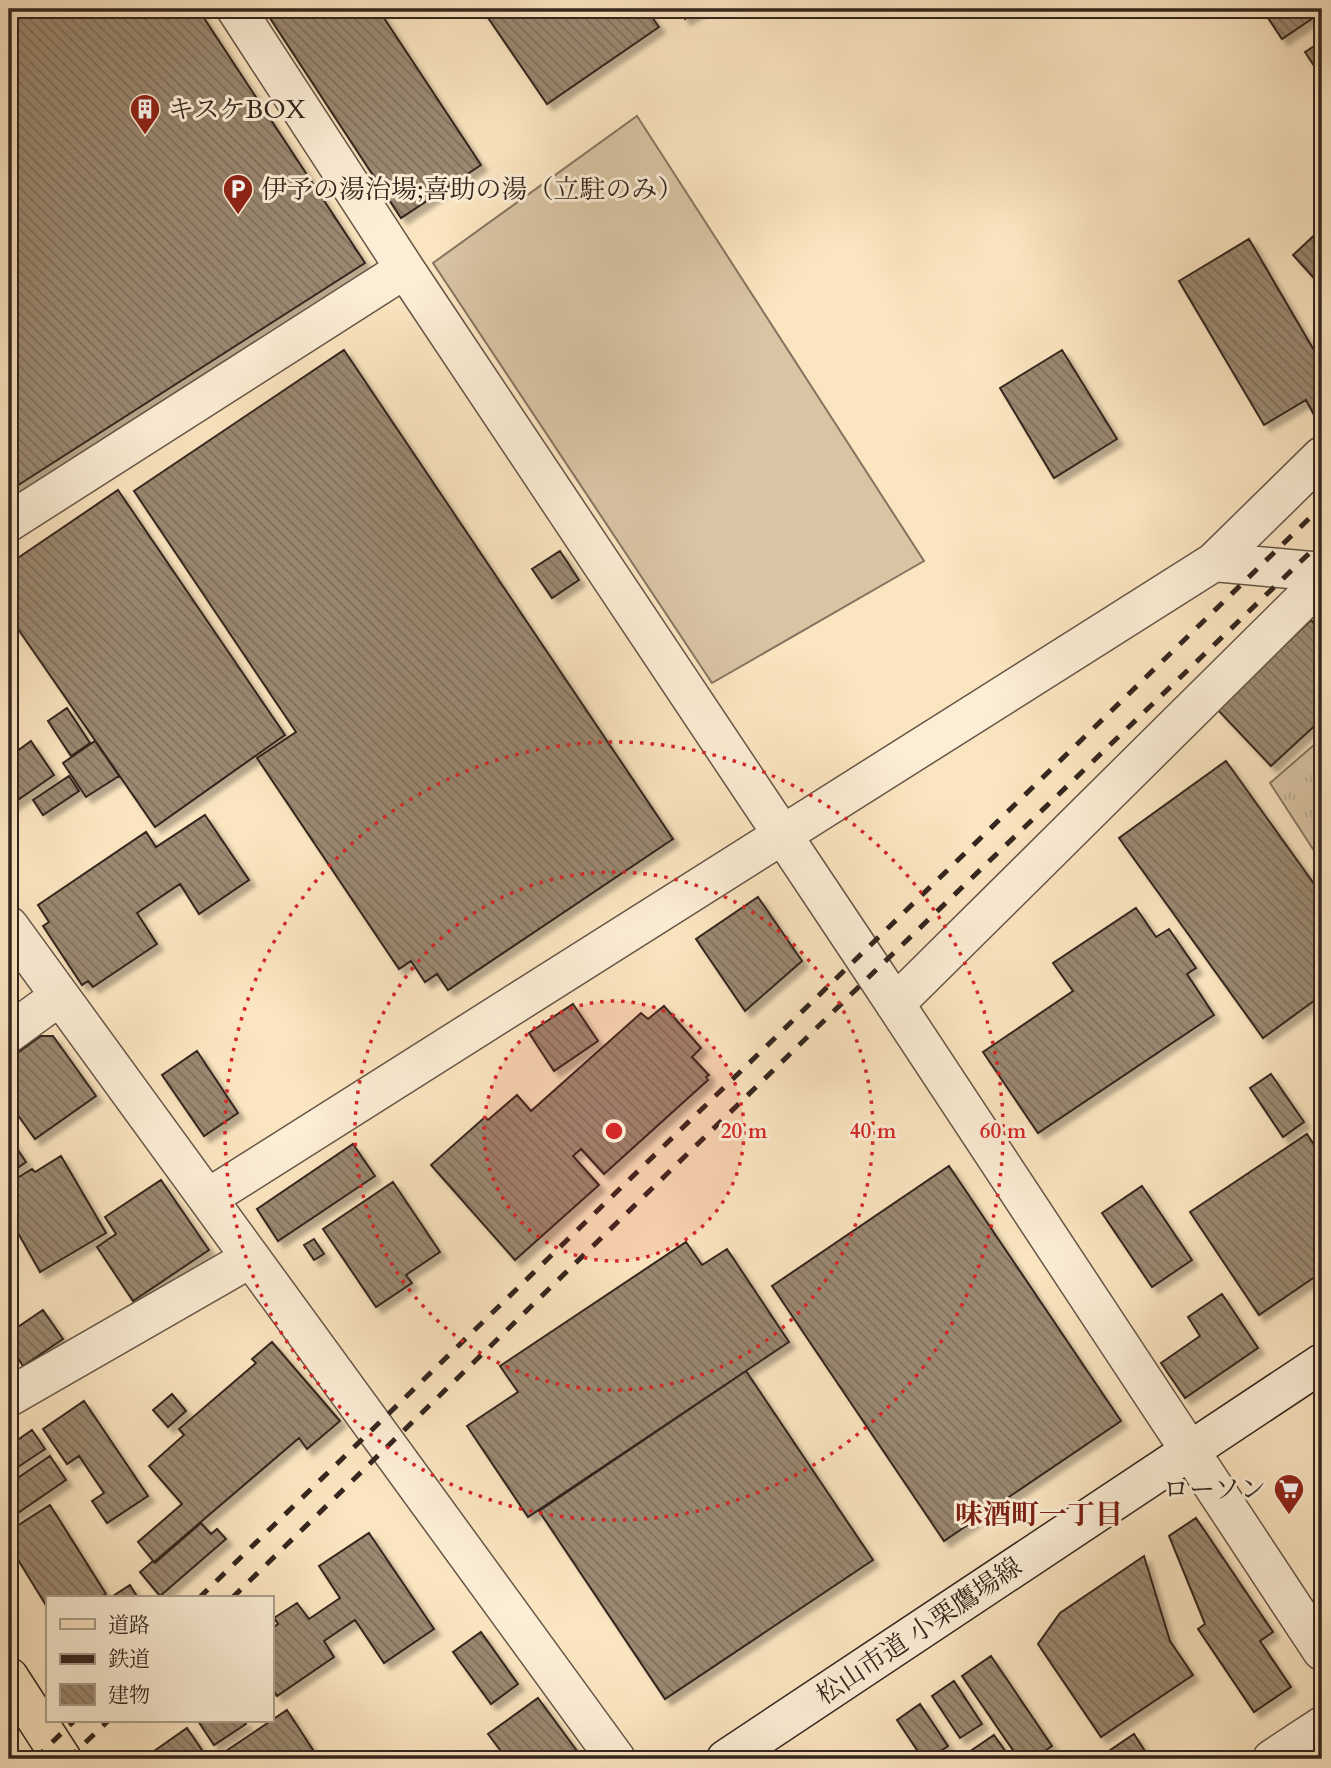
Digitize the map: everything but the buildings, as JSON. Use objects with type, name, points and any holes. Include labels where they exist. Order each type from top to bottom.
[{"type":"main road","points":[[9,1677],[62,1759]]},
{"type":"street","points":[[236,9],[405,269],[1322,1651]]},
{"type":"street","points":[[9,522],[405,269]]},
{"type":"street","points":[[208,1198],[1214,562],[1322,456]]},
{"type":"street","points":[[1214,562],[1322,572]]},
{"type":"street","points":[[895,1004],[1322,581]]},
{"type":"street","points":[[9,926],[616,1759]]},
{"type":"street","points":[[9,1033],[60,996]]},
{"type":"street","points":[[10,1394],[251,1258]]},
{"type":"street","name":"松山市道 小栗鷹場線","points":[[726,1759],[1322,1363]]},
{"type":"street","points":[[1272,1759],[1322,1726]]},
{"type":"green space","points":[[637,116],[924,561],[712,683],[433,263]]},
{"type":"green space","points":[[1322,738],[1322,863],[1270,783]]},
{"type":"railway","points":[[201,1596],[1322,506]]},
{"type":"railway","points":[[234,1596],[874,972],[1322,541]]},
{"type":"railway","points":[[35,1759],[73,1722]]},
{"type":"railway","points":[[68,1759],[107,1722]]},
{"type":"place","name":"キスケBOX","points":[[145,136]]},
{"type":"place","name":"伊予の湯治場;喜助の湯（立駐のみ）","points":[[238,216]]},
{"type":"place","name":"ローソン","points":[[1289,1516]]},
{"type":"district","name":"味酒町一丁目","points":[[1039,1515]]}]
